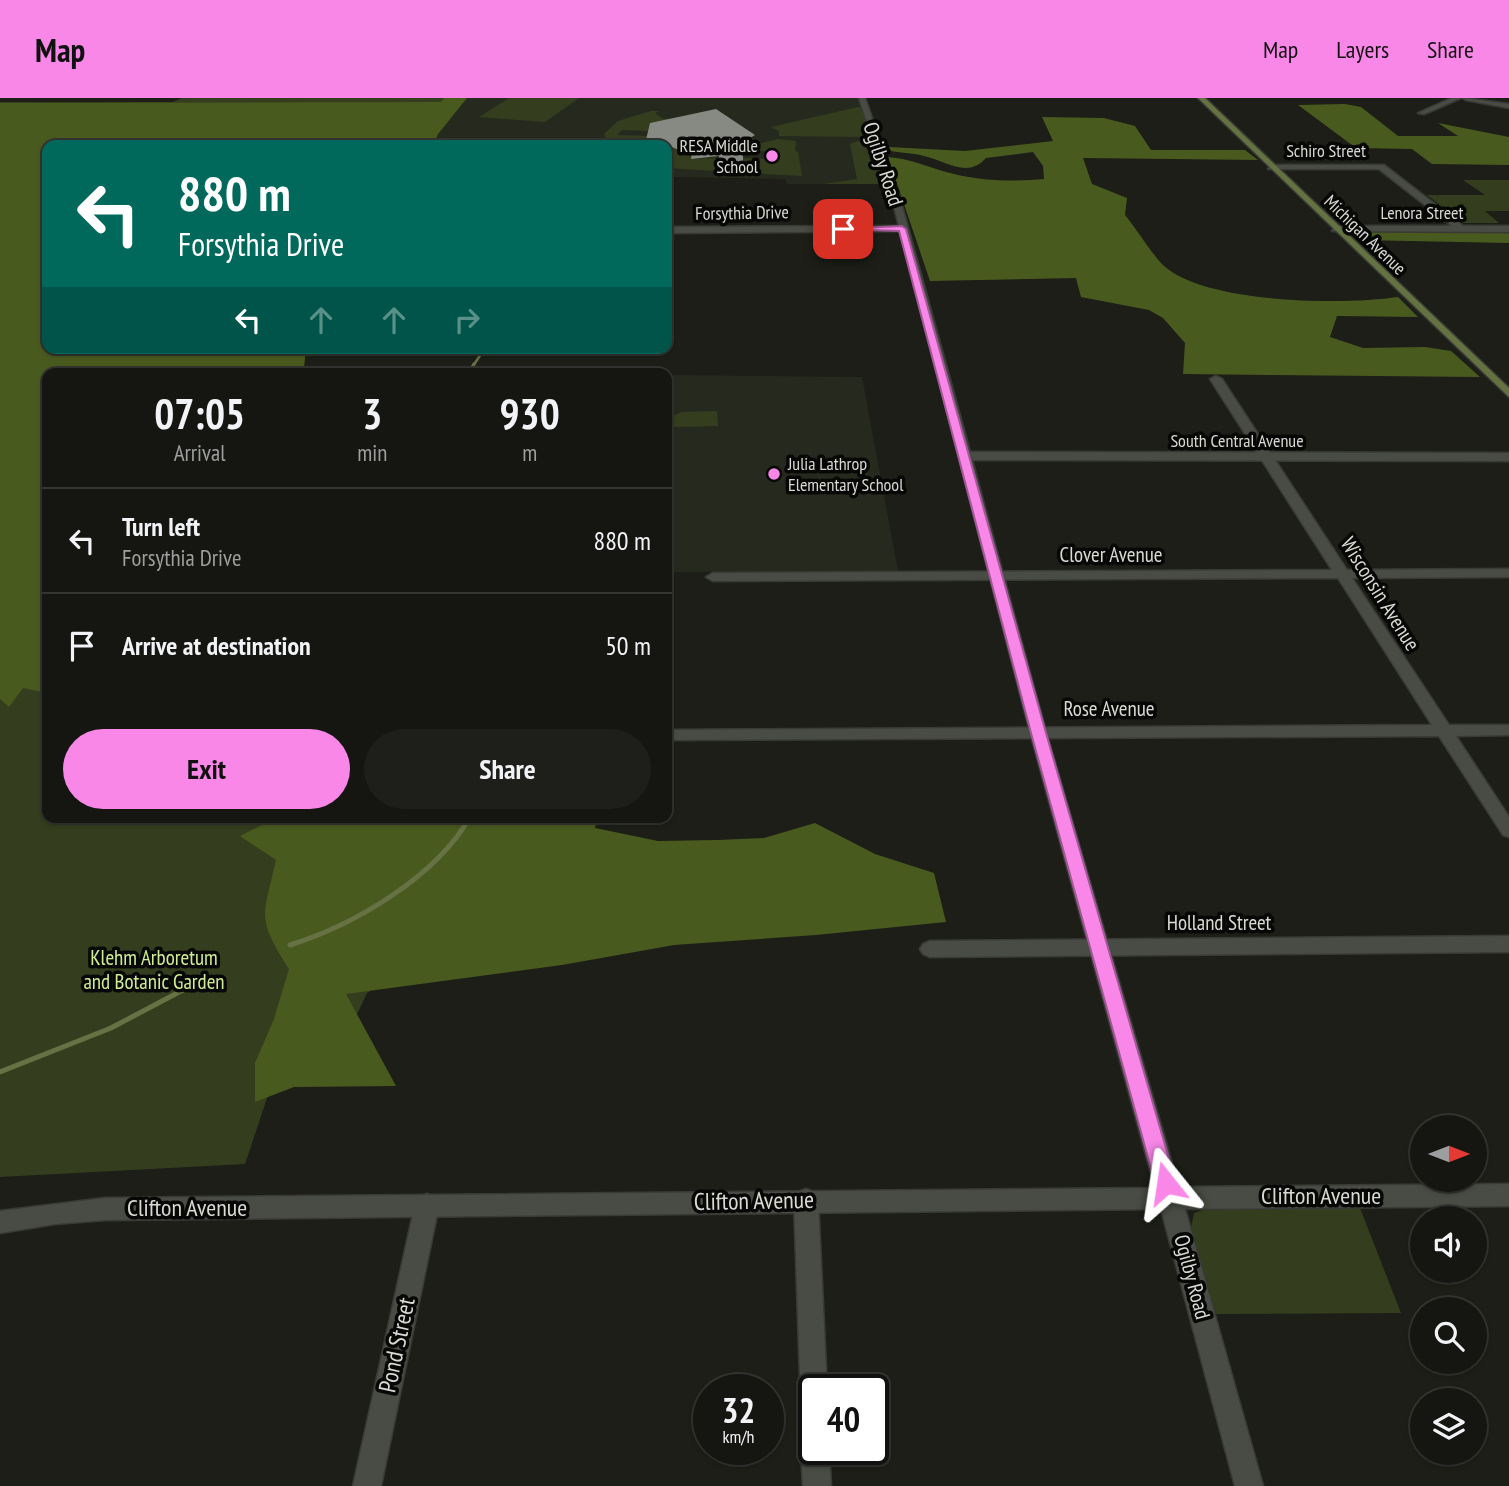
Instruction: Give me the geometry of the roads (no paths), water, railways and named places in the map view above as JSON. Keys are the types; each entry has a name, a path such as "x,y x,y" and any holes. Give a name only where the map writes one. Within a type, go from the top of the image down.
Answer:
{"main road":[{"name":"Michigan Avenue","path":"1201,98 1335,229 1504,383 1509,394"}],"street":[{"name":"Ogilby Road","path":"862,98 896,199 1038,733 1101,947 1249,1486"},
{"path":"1422,113 1458,98"},
{"path":"1466,98 1509,106"},
{"name":"Schiro Street","path":"1271,167 1381,167 1461,229"},
{"name":"Forsythia Drive","path":"672,228 682,225 792,225 902,229"},
{"name":"Lenora Street","path":"1335,229 1509,229"},
{"name":"Wisconsin Avenue","path":"1216,379 1441,731 1509,831"},
{"name":"South Central Avenue","path":"966,456 1267,459 1509,457"},
{"name":"Clover Avenue","path":"713,577 1509,573"},
{"name":"Rose Avenue","path":"672,735 1509,730"},
{"name":"Holland Street","path":"930,949 1509,943"},
{"name":"Clifton Avenue","path":"0,1222 55,1213 105,1209 1509,1195"},
{"path":"806,1200 813,1374"},
{"name":"Pond Street","path":"367,1486 427,1205"},
{"path":"816,1465 817,1486"}],"waterway":[{"path":"473,366 481,354"},
{"path":"472,368 474,364"},
{"path":"290,945 340,925 391,896 437,860 466,823"},
{"path":"0,1072 111,1028 200,981"}],"place":[{"name":"RESA Middle School","path":"772,156"},
{"name":"Julia Lathrop Elementary School","path":"774,474"}],"park label":[{"name":"Klehm Arboretum and Botanic Garden","path":"154,970"}]}
